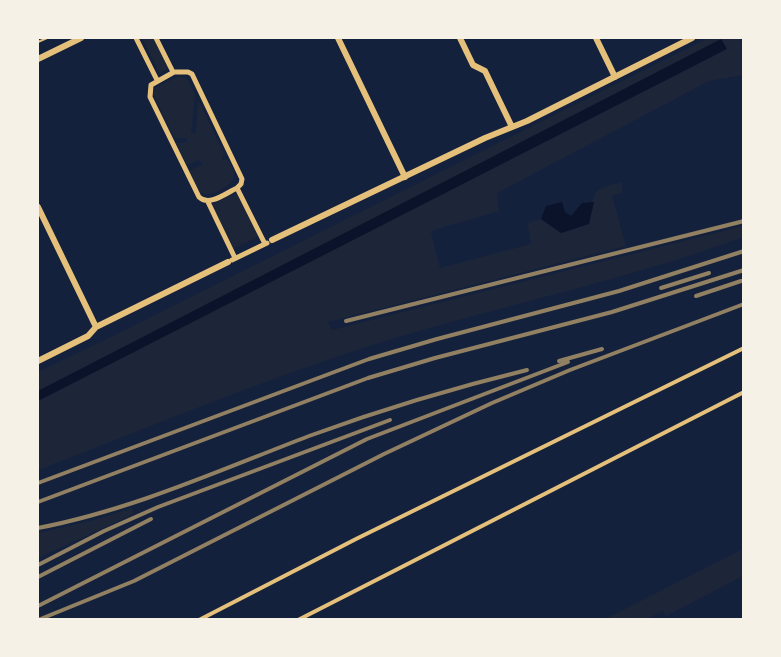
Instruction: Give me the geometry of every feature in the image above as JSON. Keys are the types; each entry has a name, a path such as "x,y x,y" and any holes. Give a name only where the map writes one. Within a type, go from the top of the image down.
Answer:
{"street":[{"path":"38,59 81,38"},
{"path":"136,38 157,80"},
{"path":"156,38 173,72"},
{"path":"338,38 405,177"},
{"path":"460,38 473,65 484,70 512,127"},
{"path":"596,38 615,78"},
{"path":"38,361 88,336 96,327 235,258 526,122 692,38"},
{"path":"173,72 192,74 242,179 237,188 208,202 199,197 150,97 151,85 173,72"},
{"path":"237,188 268,242"},
{"path":"208,202 235,258"},
{"path":"38,207 96,327"}],"lane":[{"path":"199,620 364,535 744,348"},
{"path":"298,620 744,392"}],"path":[{"path":"38,42 47,38"}],"shaded area":[{"path":"142,38 154,38 169,68 159,73"},
{"path":"708,38 739,38 741,42 743,41 743,75 709,81 497,193 499,211 434,230 431,233 440,268 531,244 528,225 530,222 541,219 561,233 589,224 593,199 597,191 621,182 623,193 612,196 626,246 328,322 332,330 743,226 743,237 620,277 454,321 317,363 38,470 38,401 726,48 722,40 38,391 38,372"},
{"path":"721,39 727,49 38,401 38,391"},
{"path":"180,76 187,78 195,95 191,133 196,133 198,100 225,155 222,157 223,160 227,159 234,172 232,181 214,193 204,194 197,188 189,171 203,164 199,160 187,165 176,143 187,142 187,138 174,138 153,93 156,87"},
{"path":"238,192 259,236 233,249 212,205"},
{"path":"562,202 565,212 571,216 582,203 594,202 589,224 561,233 541,219 546,206"},
{"path":"132,508 134,514 38,558 38,533 94,520"},
{"path":"743,549 743,576 666,616 663,611 647,619 605,619"}],"railway":[{"path":"346,321 744,221"},
{"path":"38,483 369,359 619,291 744,251"},
{"path":"38,502 368,378 435,358 612,312 744,270"},
{"path":"661,288 709,273"},
{"path":"696,296 741,281"},
{"path":"38,620 134,581 384,454 492,403 570,370 744,304"},
{"path":"559,361 602,349"},
{"path":"38,606 367,439 568,362"},
{"path":"38,528 142,500 309,436 390,408 527,370"},
{"path":"38,565 104,531 158,507 390,420"},
{"path":"38,577 151,519"}]}
